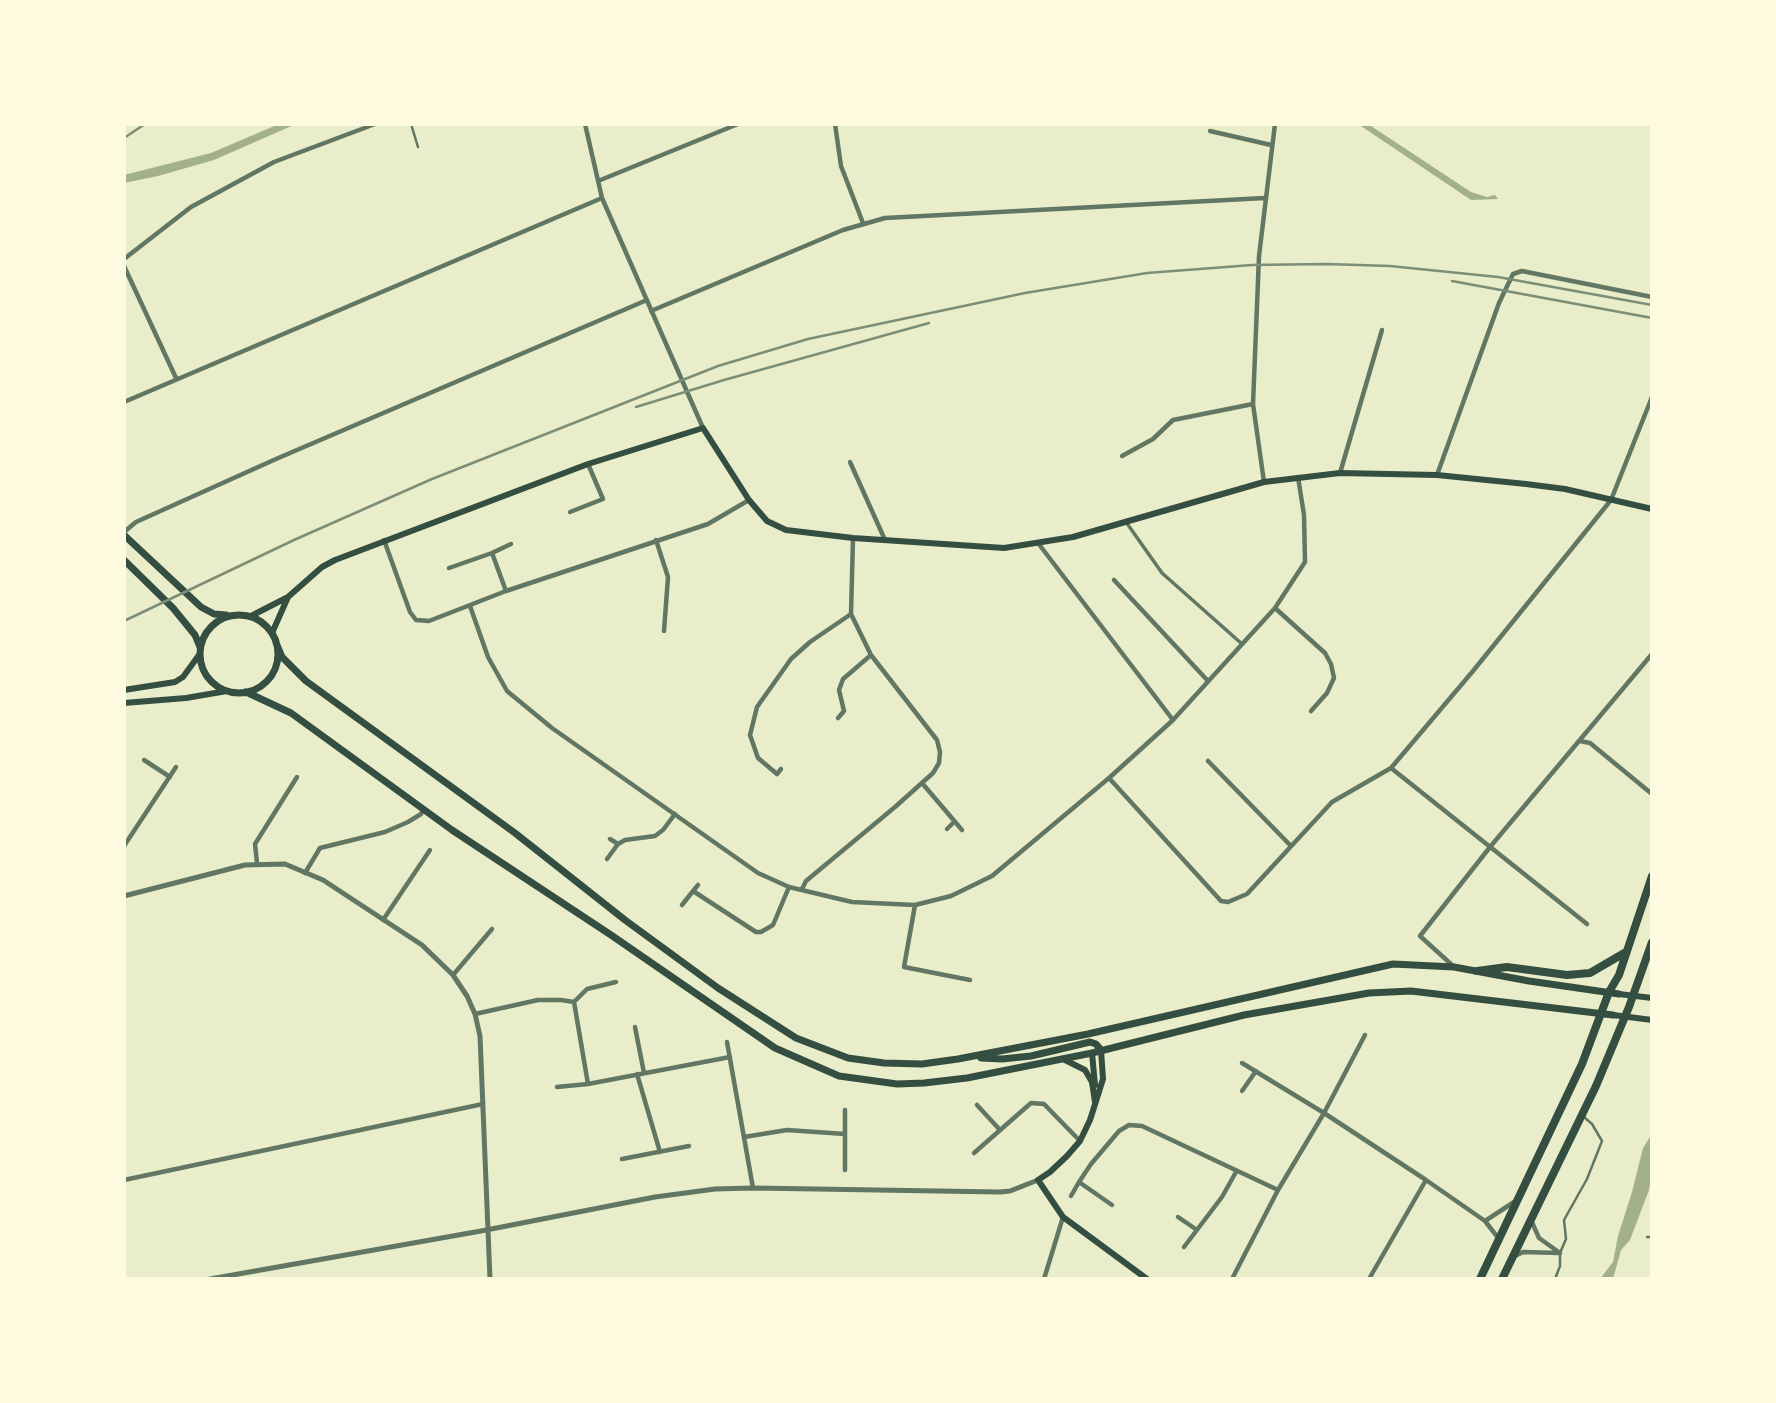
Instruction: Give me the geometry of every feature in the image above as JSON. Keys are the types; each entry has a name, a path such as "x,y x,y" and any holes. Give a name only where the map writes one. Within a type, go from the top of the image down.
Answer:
{"highway":[{"path":"1480,1279 1570,1091 1609,992 1619,975 1652,876"},
{"path":"1502,1279 1582,1115 1625,1017 1652,942"},
{"path":"1477,971 1507,967 1567,975 1590,973 1626,952"}],"main road":[{"path":"251,616 288,597 323,567 384,540 588,464 703,428 749,500 767,521 801,532 853,538 1004,548 1073,537 1264,482 1340,473 1437,475 1565,489 1652,509"},
{"path":"124,533 201,607 214,614 251,616 267,626 282,657 306,681 515,834 718,988 782,1030 820,1049 848,1058 922,1064 966,1058 1002,1059 1031,1056 1089,1038 1393,964 1454,967 1652,998"},
{"path":"124,560 173,608 195,635 207,677 216,686 227,691"},
{"path":"272,633 288,597"},
{"path":"124,690 175,682 183,677 200,651 209,627 228,616"},
{"path":"124,703 186,698 227,691 246,692 258,688 275,670 277,645"},
{"path":"246,692 291,713 423,810 775,1048 839,1076 871,1082 924,1083 967,1078 1092,1053 1244,1015 1369,993 1411,991 1652,1020"},
{"path":"1089,1038 1101,1050 1103,1079 1090,1121 1080,1141 1053,1170 1038,1180 1063,1217 1147,1279"},
{"path":"1089,1038 1096,1104"},
{"path":"1060,1058 1084,1070 1092,1082 1096,1104"}],"street":[{"path":"124,260 191,207 274,162 374,124"},
{"path":"585,124 602,198 703,428"},
{"path":"598,181 738,124"},
{"path":"835,124 841,166 863,223"},
{"path":"1264,482 1253,404 1259,256 1275,124"},
{"path":"1210,131 1271,145"},
{"path":"124,402 602,198"},
{"path":"651,310 863,223 897,217 1265,198"},
{"path":"124,266 176,379"},
{"path":"1437,475 1499,303 1513,274 1522,271 1652,297"},
{"path":"124,533 136,522 276,459 647,300"},
{"path":"1340,473 1382,330"},
{"path":"1110,778 1221,901 1228,902 1247,894 1332,802 1391,768 1447,703 1611,500 1652,397"},
{"path":"1122,456 1153,439 1173,420 1253,404"},
{"path":"850,462 886,540"},
{"path":"570,512 603,499 588,464"},
{"path":"470,606 488,657 507,691 552,728 758,873 789,887 852,902 915,905 951,895 992,876 1110,778 1173,720 1275,608 1305,562 1304,515 1298,477"},
{"path":"384,540 410,612 416,620 429,621 506,591 709,524 749,500"},
{"path":"1125,522 1163,573 1242,644"},
{"path":"802,890 806,881 922,783 939,763 937,740 871,655 851,614 853,538"},
{"path":"656,540 668,577 664,631"},
{"path":"1037,542 1173,720"},
{"path":"449,568 511,544"},
{"path":"492,553 506,591"},
{"path":"1114,580 1209,681"},
{"path":"1275,608 1325,653 1331,664 1334,678 1327,693 1311,711"},
{"path":"777,774 758,758 750,735 757,707 791,659 810,642 851,614"},
{"path":"1454,967 1420,936 1490,847 1652,654"},
{"path":"838,718 847,710 839,690 843,680 871,655"},
{"path":"1579,742 1587,741 1652,794"},
{"path":"144,760 170,777"},
{"path":"1208,761 1291,846"},
{"path":"124,846 176,766"},
{"path":"1391,768 1587,924"},
{"path":"257,863 255,844 297,777"},
{"path":"922,783 962,830"},
{"path":"305,873 320,848 385,832 408,822 423,810"},
{"path":"607,859 618,844 636,837 655,836 663,830 674,814"},
{"path":"947,829 954,822"},
{"path":"610,839 618,844"},
{"path":"383,920 430,850"},
{"path":"124,896 257,863 285,864 326,882 422,945 453,975 475,1014 480,1036 490,1279"},
{"path":"682,905 698,886"},
{"path":"693,891 756,932 761,932 773,925 789,887"},
{"path":"915,905 904,967 970,980"},
{"path":"453,975 492,929"},
{"path":"574,1002 587,989 617,982"},
{"path":"475,1014 538,1000 561,999 574,1002"},
{"path":"574,1002 588,1084"},
{"path":"635,1027 644,1073"},
{"path":"1232,1279 1364,1035"},
{"path":"727,1042 753,1188"},
{"path":"557,1087 588,1084 730,1057"},
{"path":"1242,1063 1426,1180 1485,1221 1500,1240"},
{"path":"1242,1091 1256,1071"},
{"path":"637,1074 660,1152"},
{"path":"974,1153 1031,1103 1044,1104 1080,1141"},
{"path":"124,1180 484,1104"},
{"path":"977,1105 1000,1130"},
{"path":"845,1110 845,1170"},
{"path":"1071,1196 1091,1164 1119,1130 1129,1125 1142,1126 1278,1190"},
{"path":"744,1137 787,1130 845,1134"},
{"path":"622,1158 689,1146"},
{"path":"1184,1247 1223,1198 1236,1172"},
{"path":"210,1279 655,1197 715,1189 1000,1192 1038,1180"},
{"path":"1369,1279 1426,1180"},
{"path":"1079,1182 1112,1205"},
{"path":"1485,1221 1518,1199"},
{"path":"1044,1279 1063,1217"},
{"path":"1178,1217 1197,1230"},
{"path":"1530,1219 1539,1238 1560,1254"},
{"path":"1511,1258 1523,1252 1560,1254"}],"lane":[{"path":"411,124 418,147"},
{"path":"1555,1279 1566,1239 1564,1220 1587,1179 1602,1141 1592,1124 1582,1115"}],"shaded area":[{"path":"279,124 296,124 214,160 124,183 124,175 211,153"},
{"path":"1358,124 1368,124 1471,192 1487,197 1495,195 1498,199 1471,200"},
{"path":"1652,1134 1649,1190 1630,1240 1621,1250 1613,1279 1600,1279 1613,1262 1643,1148"}],"railway":[{"path":"124,138 145,124"},
{"path":"124,621 294,540 432,479 718,366 808,339 1025,293 1147,273 1252,265 1326,264 1390,266 1498,277 1652,305"},
{"path":"1452,281 1652,318"},
{"path":"636,407 929,323"}]}
